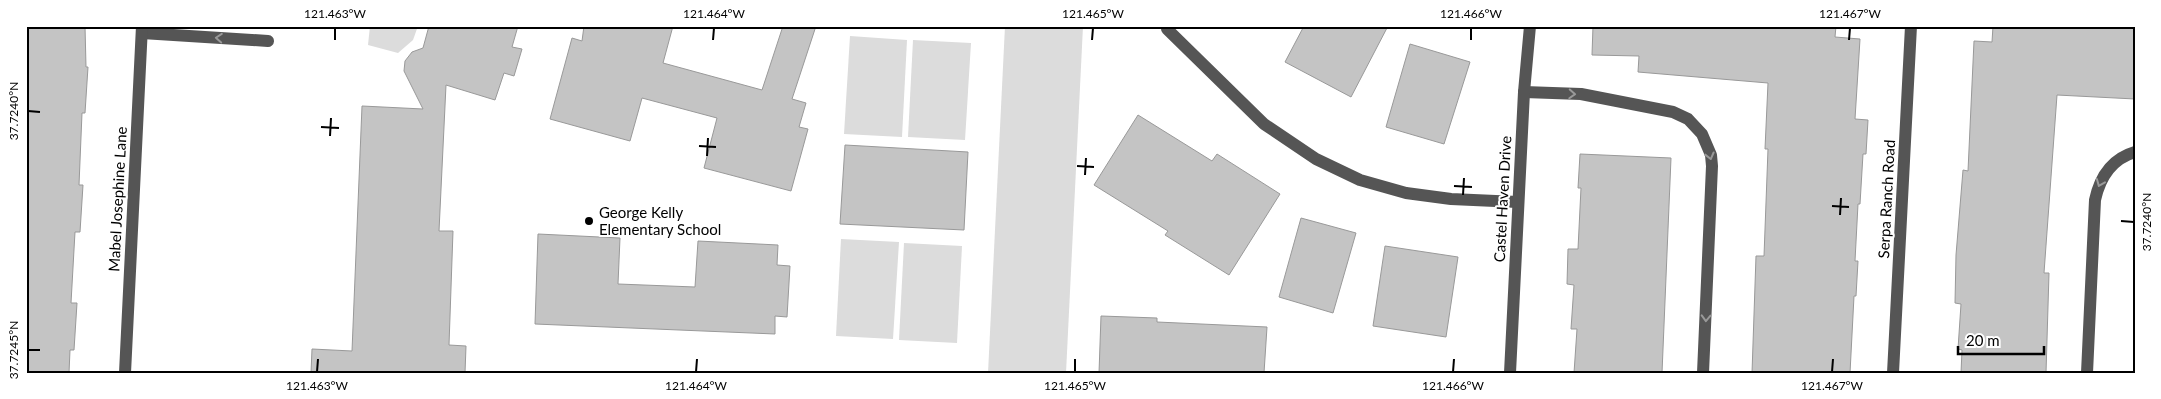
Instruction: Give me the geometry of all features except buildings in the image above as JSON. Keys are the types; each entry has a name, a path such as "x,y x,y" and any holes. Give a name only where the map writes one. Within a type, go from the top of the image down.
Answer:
{"street":[{"name":"Castel Haven Drive","path":"1510,373 1524,92 1530,26"},
{"name":"Serpa Ranch Road","path":"1894,373 1911,26"},
{"path":"1167,29 1264,124 1316,159 1360,180 1406,193 1451,199 1518,202"},
{"path":"142,30 268,41"},
{"name":"Mabel Josephine Lane","path":"125,373 142,30"},
{"path":"1524,92 1581,94 1673,112 1688,119 1702,134 1711,155 1712,166 1703,373"},
{"path":"2087,373 2095,200 2098,184 2106,171 2116,161 2135,152"}],"shaded area":[{"path":"370,26 418,26 413,40 398,53 368,45"},
{"path":"1005,26 1083,26 1066,373 988,373"},
{"path":"850,36 907,40 902,137 844,134"},
{"path":"913,40 971,43 965,140 908,137"},
{"path":"841,239 899,242 893,339 836,336"},
{"path":"904,243 962,246 957,343 899,340"}],"place":[{"name":"George Kelly Elementary School","path":"589,221"}]}
